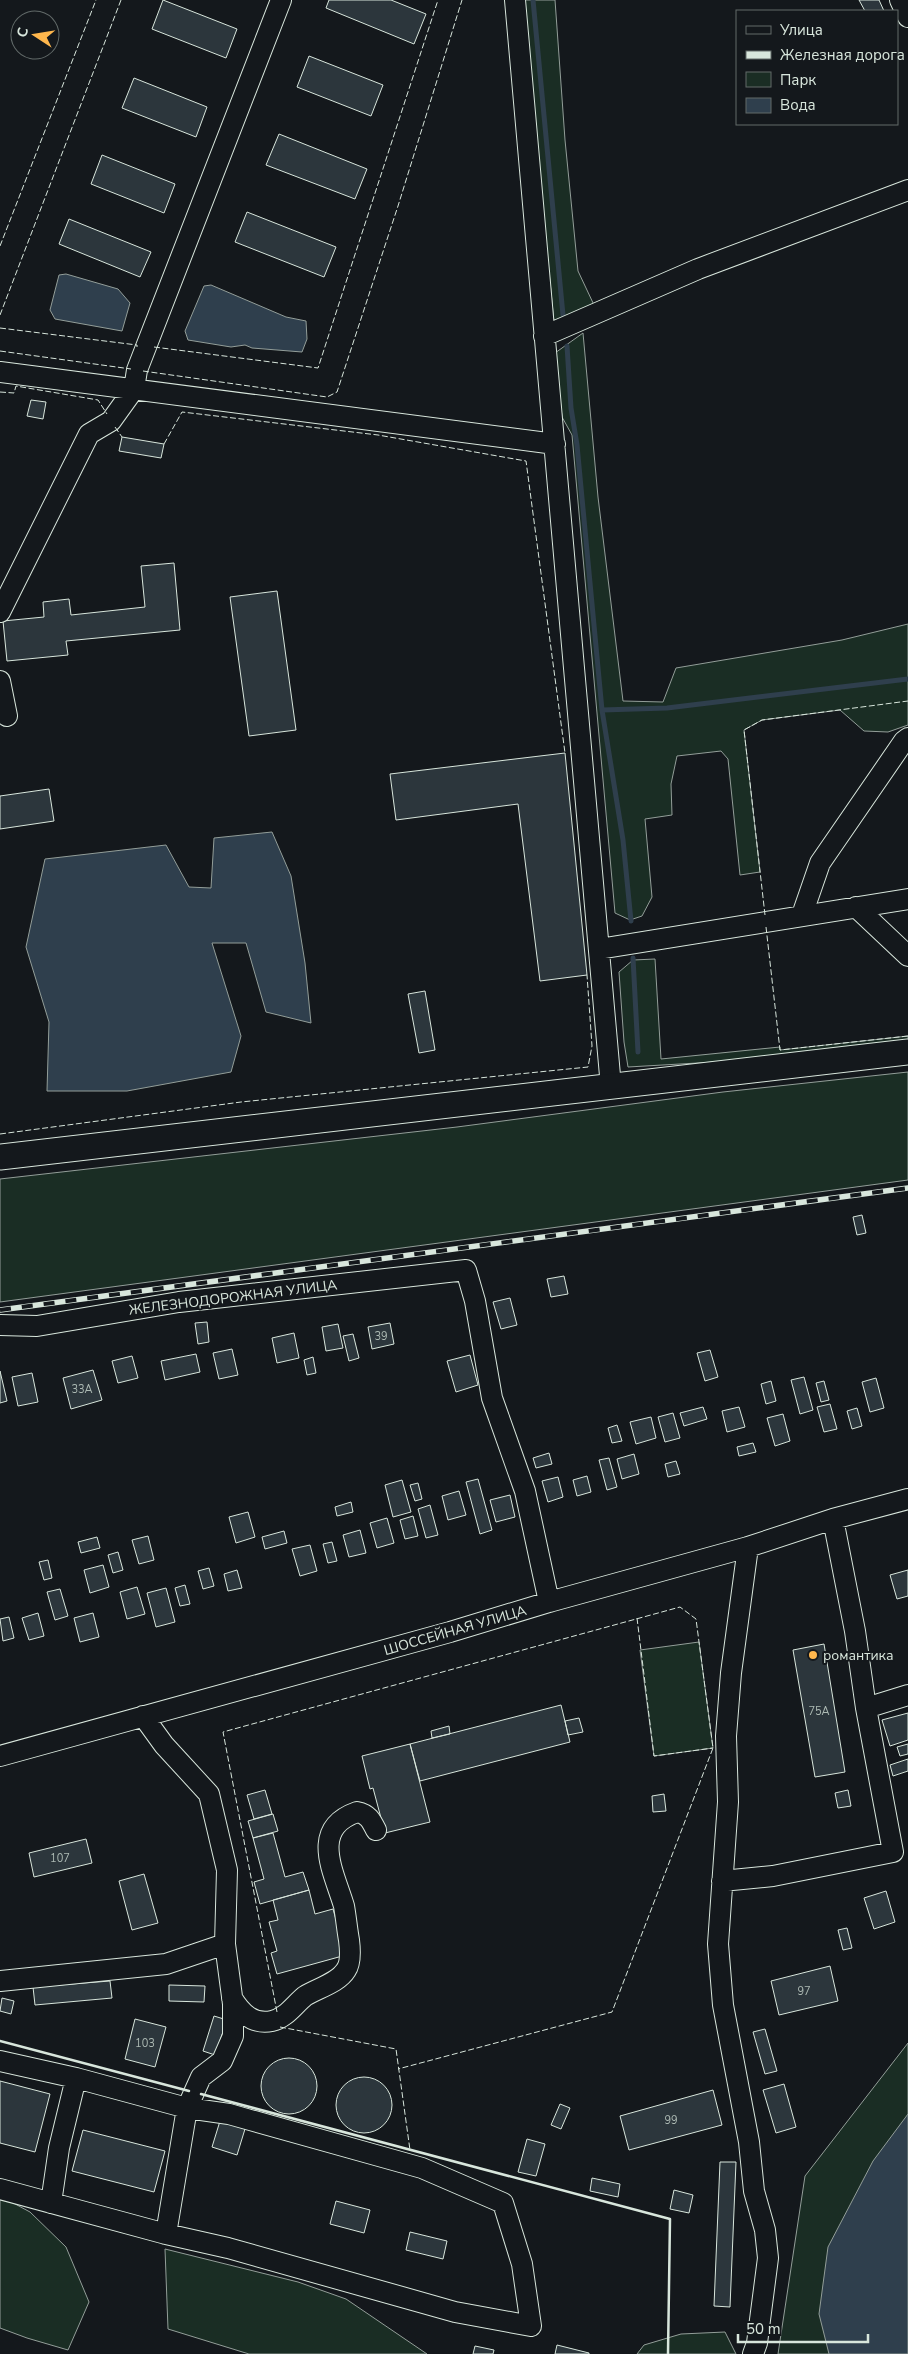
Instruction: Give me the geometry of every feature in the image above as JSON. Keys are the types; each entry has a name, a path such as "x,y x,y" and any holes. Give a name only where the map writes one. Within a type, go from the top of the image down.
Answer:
{"main road":[{"path":"0,1157 908,1052"}],"street":[{"path":"0,612 89,434 112,421 134,389 137,370 281,0"},
{"path":"515,0 610,1087"},
{"path":"900,0 908,17"},
{"path":"544,336 698,269 908,190"},
{"path":"0,372 555,444"},
{"path":"0,681 7,716"},
{"path":"802,915 820,862 904,741 908,738"},
{"path":"599,949 908,899"},
{"path":"856,907 908,956"},
{"name":"ЖЕЛЕЗНОДОРОЖНАЯ УЛИЦА","path":"0,1325 37,1326 179,1302 466,1270 475,1301 492,1398 525,1491 549,1602"},
{"name":"ШОССЕЙНАЯ УЛИЦА","path":"0,1756 450,1632 549,1602 748,1547 833,1519 908,1499"},
{"path":"722,1881 773,1876 893,1852 866,1708 855,1631 833,1519"},
{"path":"748,1547 728,1709 726,1736 728,1802 718,1944 723,2005 749,2142 754,2191 765,2230 768,2258 757,2343 753,2354"},
{"path":"866,1708 908,1695"},
{"path":"144,1716 164,1745 209,1794 227,1870 225,1944 232,1998 233,2036 222,2061 201,2076 188,2108 166,2234"},
{"path":"232,1998 241,2012 253,2019 267,2022 279,2019 305,1997 340,1976 348,1968 350,1948 344,1907 330,1865 328,1849 330,1835 339,1822 357,1812 365,1813 376,1830"},
{"path":"0,1981 166,1964 225,1944"},
{"path":"0,2061 76,2078 188,2108 229,2114 422,2168 503,2203 522,2264 531,2326 454,2312 228,2248 166,2234 0,2189"},
{"path":"51,2203 59,2148 76,2078"}],"green space":[{"path":"522,0 555,0 565,140 578,271 594,305 554,322"},
{"path":"583,333 598,497 623,701 663,702 676,668 842,640 908,624 908,725 888,732 864,731 840,710 762,720 744,730 760,872 740,875 728,759 721,751 677,756 671,784 672,815 645,819 652,897 642,916 630,920 615,913 572,435 562,417 555,353"},
{"path":"655,959 661,1059 780,1047 780,1050 908,1036 908,1042 732,1061 628,1067 624,1042 619,972 633,960"},
{"path":"908,1072 908,1180 0,1302 0,1179 457,1127 723,1092"},
{"path":"699,1642 713,1748 654,1756 640,1650"},
{"path":"908,2043 908,2142 845,2354 778,2354 805,2176"},
{"path":"4,2198 30,2212 66,2247 89,2302 68,2350 0,2328 0,2199"},
{"path":"165,2249 298,2282 346,2299 427,2354 249,2354 168,2329"},
{"path":"725,2332 736,2354 637,2354 644,2345 681,2334"}],"water":[{"path":"66,274 118,289 130,303 122,331 55,319 50,310 59,275"},
{"path":"211,285 286,317 306,321 307,339 302,352 252,348 245,345 231,347 188,340 185,331 204,286"},
{"path":"272,832 291,876 305,963 311,1023 266,1012 246,943 212,943 241,1036 231,1072 127,1091 47,1091 49,1022 26,947 45,859 166,845 189,887 211,888 214,838"},
{"path":"908,2114 908,2354 829,2354 819,2314 828,2247 873,2161"}],"building":[{"path":"163,0 237,29 226,58 152,29"},
{"path":"329,0 391,0 426,14 414,44 326,8"},
{"path":"859,0 879,0 884,10 864,10"},
{"path":"309,56 383,85 371,116 297,87"},
{"path":"134,78 207,107 196,137 122,108"},
{"path":"279,134 367,169 355,199 266,165"},
{"path":"102,155 175,184 164,213 91,184"},
{"path":"247,212 336,247 324,277 235,242"},
{"path":"69,219 151,252 140,277 59,244"},
{"path":"31,400 46,402 43,419 27,416"},
{"path":"122,437 164,444 161,458 119,451"},
{"path":"174,563 180,630 66,641 68,655 7,661 3,621 44,617 43,602 69,599 71,615 145,607 141,566"},
{"path":"277,591 296,730 249,736 230,597"},
{"path":"565,753 587,975 540,981 518,804 396,820 390,774"},
{"path":"49,789 54,821 0,829 0,796"},
{"path":"425,991 435,1050 419,1053 408,994"},
{"path":"862,1215 866,1233 857,1235 853,1217"},
{"path":"564,1276 568,1294 551,1297 547,1279"},
{"path":"510,1298 517,1325 501,1329 493,1302"},
{"path":"207,1322 209,1342 198,1344 195,1323"},
{"path":"390,1323 394,1344 372,1349 368,1327"},
{"path":"338,1324 343,1348 326,1351 322,1327"},
{"path":"294,1333 299,1358 277,1363 272,1338"},
{"path":"353,1334 359,1358 349,1361 343,1336"},
{"path":"232,1349 238,1375 219,1379 213,1353"},
{"path":"710,1350 718,1377 705,1381 697,1353"},
{"path":"196,1354 200,1372 165,1380 161,1361"},
{"path":"470,1355 478,1385 456,1392 447,1361"},
{"path":"132,1356 138,1378 118,1383 112,1361"},
{"path":"313,1357 316,1373 307,1375 304,1360"},
{"path":"93,1370 102,1400 71,1409 63,1378"},
{"path":"0,1371 7,1401 0,1403"},
{"path":"32,1373 38,1402 18,1406 12,1377"},
{"path":"804,1377 813,1410 800,1414 791,1380"},
{"path":"876,1378 884,1408 870,1412 862,1382"},
{"path":"771,1381 776,1401 766,1404 761,1384"},
{"path":"824,1381 829,1400 821,1402 816,1383"},
{"path":"830,1404 837,1429 824,1432 817,1407"},
{"path":"703,1407 707,1419 684,1426 680,1413"},
{"path":"739,1407 745,1427 727,1432 722,1411"},
{"path":"857,1408 862,1426 852,1429 847,1411"},
{"path":"673,1413 680,1438 665,1442 658,1417"},
{"path":"783,1414 790,1441 775,1446 767,1418"},
{"path":"651,1417 656,1438 636,1444 630,1422"},
{"path":"617,1425 622,1441 612,1443 608,1428"},
{"path":"753,1443 756,1452 739,1456 737,1447"},
{"path":"549,1453 552,1464 536,1468 533,1458"},
{"path":"634,1454 639,1474 622,1479 617,1459"},
{"path":"609,1458 617,1487 607,1490 599,1460"},
{"path":"676,1461 680,1474 668,1477 665,1464"},
{"path":"587,1476 591,1492 577,1496 573,1480"},
{"path":"558,1477 563,1497 548,1502 542,1481"},
{"path":"478,1479 492,1530 480,1534 466,1482"},
{"path":"402,1480 411,1512 393,1517 385,1485"},
{"path":"418,1483 422,1499 415,1501 410,1485"},
{"path":"459,1491 466,1515 448,1520 442,1496"},
{"path":"510,1495 515,1517 496,1522 490,1500"},
{"path":"351,1502 353,1512 337,1516 335,1507"},
{"path":"430,1505 438,1535 426,1538 418,1509"},
{"path":"248,1512 255,1537 236,1543 229,1517"},
{"path":"413,1516 418,1536 405,1539 400,1520"},
{"path":"387,1518 394,1543 377,1548 370,1523"},
{"path":"360,1530 366,1553 349,1557 343,1535"},
{"path":"284,1531 287,1543 265,1549 262,1537"},
{"path":"148,1536 154,1560 139,1564 132,1540"},
{"path":"97,1537 100,1548 81,1553 78,1542"},
{"path":"332,1542 337,1561 328,1563 323,1544"},
{"path":"310,1545 317,1571 300,1576 292,1549"},
{"path":"118,1552 123,1570 113,1573 108,1555"},
{"path":"48,1560 52,1578 44,1580 39,1562"},
{"path":"103,1565 109,1587 90,1593 84,1570"},
{"path":"209,1568 214,1586 203,1589 198,1571"},
{"path":"237,1570 242,1588 228,1591 224,1574"},
{"path":"908,1570 908,1596 897,1599 890,1575"},
{"path":"185,1585 190,1604 180,1606 175,1588"},
{"path":"137,1587 145,1614 127,1619 120,1592"},
{"path":"166,1588 175,1622 156,1627 147,1593"},
{"path":"60,1589 68,1616 55,1620 47,1592"},
{"path":"38,1613 44,1636 29,1640 22,1618"},
{"path":"93,1613 99,1637 80,1642 74,1618"},
{"path":"9,1617 14,1638 3,1641 0,1619"},
{"path":"824,1644 845,1772 815,1777 793,1650"},
{"path":"561,1705 570,1742 420,1781 410,1744"},
{"path":"908,1713 908,1740 890,1746 882,1720"},
{"path":"579,1718 583,1732 568,1735 565,1721"},
{"path":"449,1726 450,1734 432,1738 431,1731"},
{"path":"410,1744 430,1822 385,1833 373,1788 370,1789 362,1756"},
{"path":"908,1744 908,1754 900,1756 897,1747"},
{"path":"908,1759 908,1771 893,1776 890,1765"},
{"path":"265,1790 272,1814 254,1819 247,1795"},
{"path":"848,1790 851,1806 838,1808 835,1793"},
{"path":"664,1794 666,1811 653,1812 652,1796"},
{"path":"273,1814 278,1831 253,1838 248,1821"},
{"path":"273,1833 285,1877 303,1872 309,1890 260,1904 254,1882 264,1879 253,1838"},
{"path":"86,1839 92,1863 34,1877 29,1853"},
{"path":"144,1874 158,1923 132,1930 119,1881"},
{"path":"309,1890 315,1914 333,1909 346,1955 277,1974 271,1953 277,1951 269,1922 278,1920 273,1900"},
{"path":"886,1891 895,1922 874,1929 864,1898"},
{"path":"847,1928 852,1948 843,1950 838,1930"},
{"path":"830,1966 838,2001 779,2015 771,1981"},
{"path":"110,1981 112,1998 35,2005 33,1987"},
{"path":"169,1985 205,1986 204,2002 169,2001"},
{"path":"2,1998 14,2001 11,2014 0,2011"},
{"path":"214,2016 227,2020 215,2055 203,2051"},
{"path":"135,2019 166,2027 155,2067 125,2059"},
{"path":"765,2029 777,2071 765,2074 753,2032"},
{"path":"289,2058 300,2060 309,2066 315,2075 317,2086 315,2097 309,2106 300,2112 289,2114 278,2112 269,2106 263,2097 261,2086 263,2075 269,2066 278,2060"},
{"path":"364,2077 375,2079 384,2085 390,2094 392,2105 390,2116 384,2125 375,2131 364,2133 353,2131 344,2125 338,2116 336,2105 338,2094 344,2085 353,2079"},
{"path":"0,2081 50,2094 35,2152 0,2143"},
{"path":"784,2084 796,2127 776,2133 763,2090"},
{"path":"713,2090 722,2125 629,2150 620,2116"},
{"path":"560,2104 570,2108 561,2129 551,2125"},
{"path":"220,2121 245,2129 237,2155 212,2147"},
{"path":"83,2130 165,2151 154,2192 72,2171"},
{"path":"527,2139 545,2144 536,2176 518,2172"},
{"path":"720,2162 736,2162 730,2307 714,2306"},
{"path":"592,2178 620,2184 618,2197 590,2191"},
{"path":"674,2190 693,2195 689,2213 670,2209"},
{"path":"336,2201 370,2210 364,2233 330,2224"},
{"path":"410,2232 447,2241 443,2259 406,2250"},
{"path":"557,2345 589,2353 589,2354 555,2354"},
{"path":"475,2346 494,2350 493,2354 473,2354"}],"waterway":[{"path":"533,0 563,315"},
{"path":"567,346 571,408 577,445 602,710 623,840 631,921"},
{"path":"602,710 667,708 908,679"},
{"path":"633,958 638,1052"}],"railway":[{"path":"0,1310 908,1188"}],"fence":[{"path":"0,246 96,0"},
{"path":"0,315 121,0"},
{"path":"154,347 318,368 438,0"},
{"path":"143,371 327,397 337,392 398,206 462,0"},
{"path":"0,328 137,345 137,347"},
{"path":"0,351 131,369"},
{"path":"0,392 14,393 16,386 98,400 107,414"},
{"path":"164,444 182,412 378,435 526,461 565,753"},
{"path":"115,427 122,437"},
{"path":"765,915 744,730 762,720 908,701"},
{"path":"766,927 780,1050 908,1036"},
{"path":"0,1134 241,1102 588,1067 592,1046 587,975"},
{"path":"277,2012 223,1732 680,1607 696,1619 713,1748 612,2012 398,2069"},
{"path":"637,1618 654,1756 713,1748"},
{"path":"280,2027 396,2049 410,2150"}],"wall":[{"path":"0,2041 189,2091"},
{"path":"201,2094 670,2219 668,2354"}],"place":[{"name":"романтика","path":"813,1655"}]}
